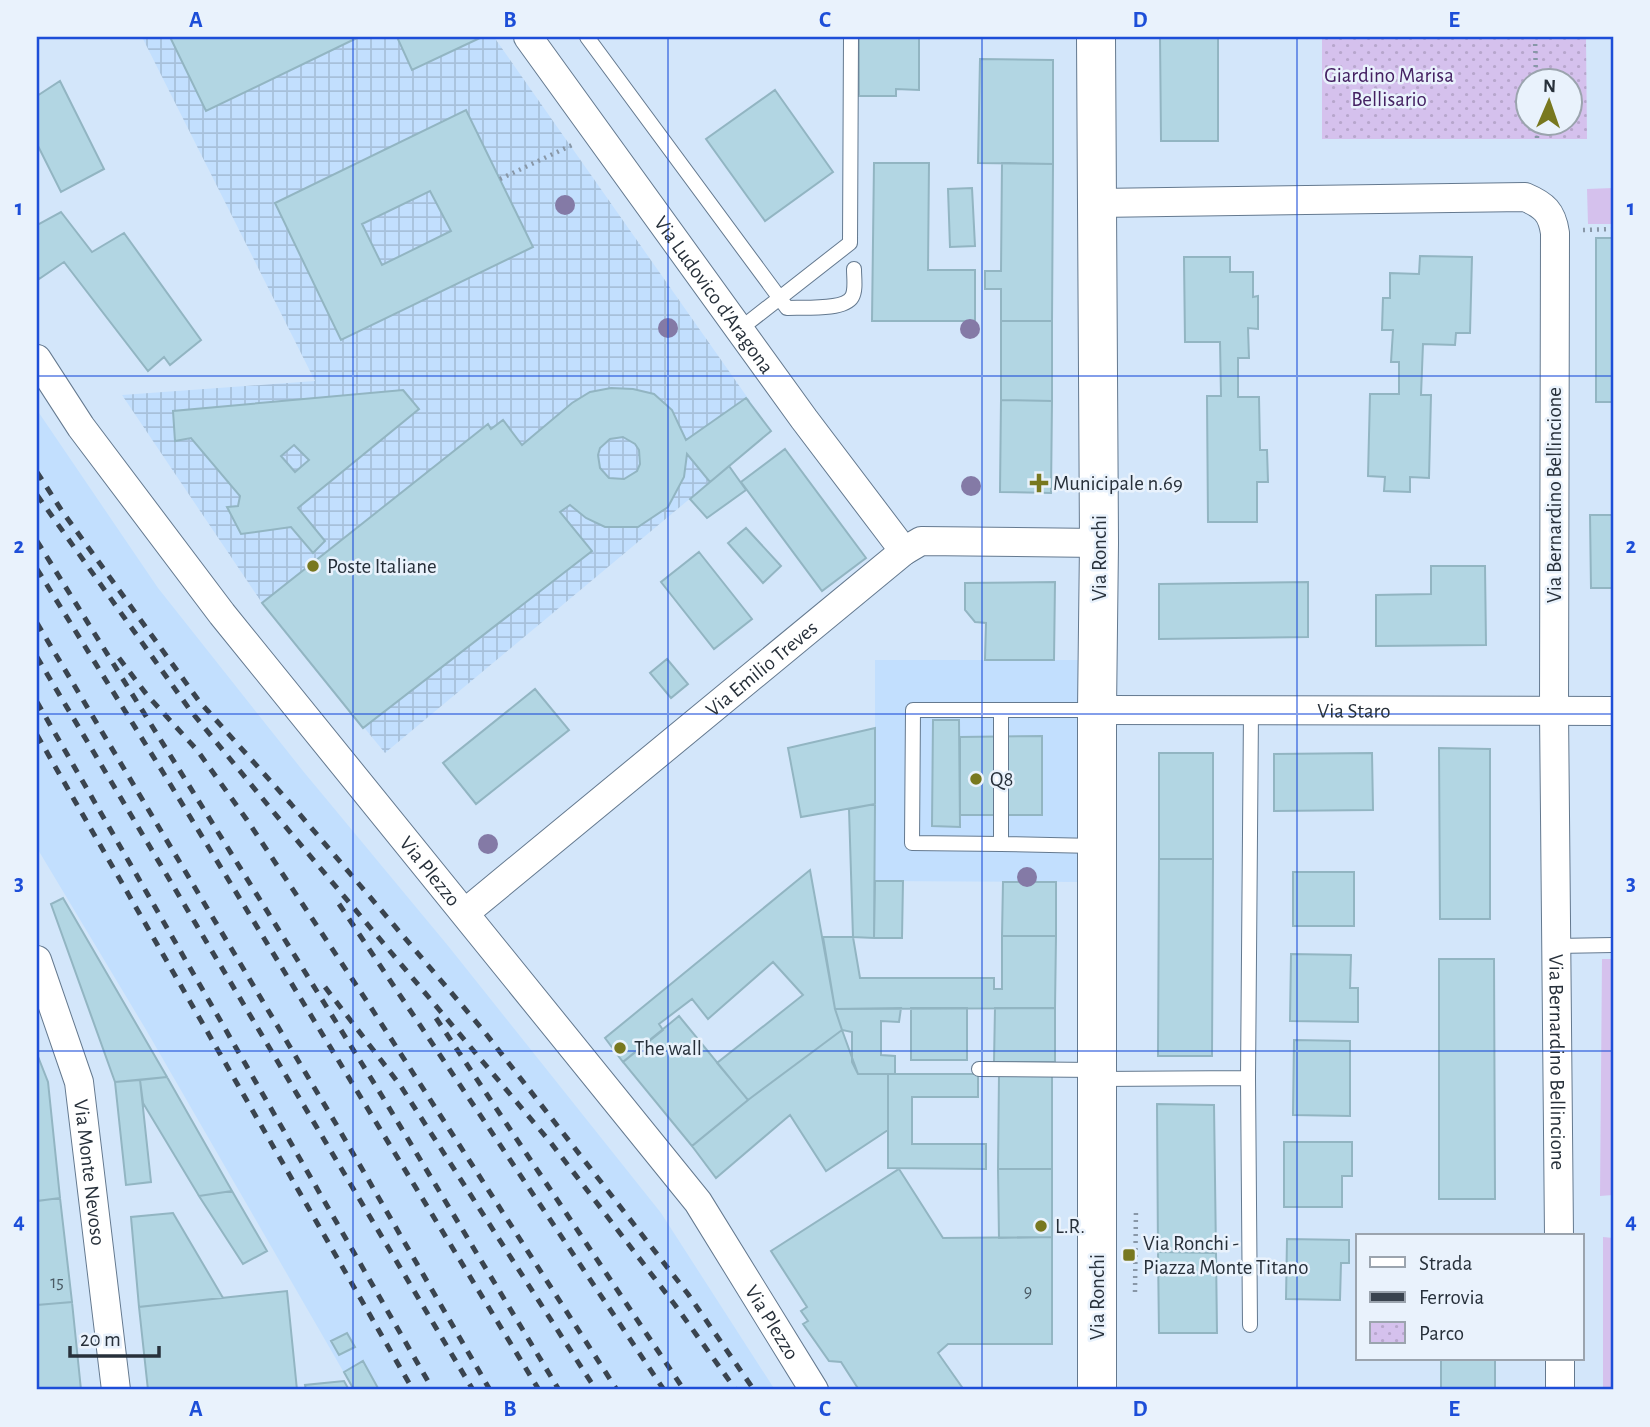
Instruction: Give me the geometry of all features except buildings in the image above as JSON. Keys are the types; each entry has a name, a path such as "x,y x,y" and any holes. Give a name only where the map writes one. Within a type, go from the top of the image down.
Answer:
{"street":[{"name":"Via Ludovico d'Aragona","path":"528,37 804,419 904,551"},
{"name":"Via Ronchi","path":"1096,37 1099,543 1097,1390"},
{"name":"Via Bernardino Bellincione","path":"1097,203 1525,197 1542,204 1553,217 1559,1234"},
{"name":"Via Plezzo","path":"37,359 81,427 222,614 466,912 698,1202 814,1390"},
{"name":"Via Emilio Treves","path":"466,912 904,551 921,541 1099,543"},
{"name":"Via Staro","path":"1097,710 1613,711"},
{"name":"Via Monte Nevoso","path":"37,960 79,1082 116,1390"},
{"path":"1560,1360 1560,1390"}],"lane":[{"path":"587,37 787,308 838,306 848,302 853,296 854,270"},
{"path":"740,329 850,243 851,37"},
{"path":"1097,710 913,710 912,843 1097,846"},
{"path":"1001,710 1001,844"},
{"path":"1250,1325 1248,1078 1251,711"},
{"path":"1556,946 1613,945"},
{"path":"979,1069 1248,1078"}],"path":[{"path":"1535,37 1536,66"},
{"path":"500,179 572,144"},
{"path":"1583,230 1613,229"},
{"path":"1135,1292 1136,1208"}],"shaded area":[{"path":"142,37 494,37 771,431 385,753 262,603 122,395 315,381"},
{"path":"37,410 158,588 661,1213 775,1390 354,1390 145,1028 37,848"},
{"path":"875,660 1091,660 1093,882 875,881"}],"green space":[{"name":"Giardino Marisa Bellisario","path":"1322,37 1586,37 1587,139 1322,139"},
{"path":"1613,188 1613,224 1588,224 1587,189"},
{"path":"1602,959 1613,959 1613,1195 1600,1196"},
{"path":"1603,1237 1613,1238 1613,1390 1603,1390"}],"railway":[{"path":"37,472 62,511 199,701 291,804 483,1030 688,1294 754,1390"},
{"path":"37,495 190,710 551,1143 675,1305 736,1390"},
{"path":"37,541 382,1096 559,1390"},
{"path":"37,569 539,1390"},
{"path":"37,623 336,1124 490,1390"},
{"path":"37,657 473,1390"},
{"path":"119,658 147,695 197,750 247,820 617,1390"},
{"path":"37,702 433,1390"},
{"path":"37,735 413,1390"},
{"path":"339,904 664,1390"},
{"path":"325,987 400,1085 596,1390"},
{"path":"436,1018 684,1390"}],"place":[{"name":"Municipale n.69","path":"1039,483"},
{"name":"Poste Italiane","path":"313,566"},
{"name":"Q8","path":"976,779"},
{"name":"The wall","path":"620,1048"},
{"name":"L.R.","path":"1041,1226"},
{"name":"Via Ronchi - Piazza Monte Titano","path":"1129,1255"}]}
